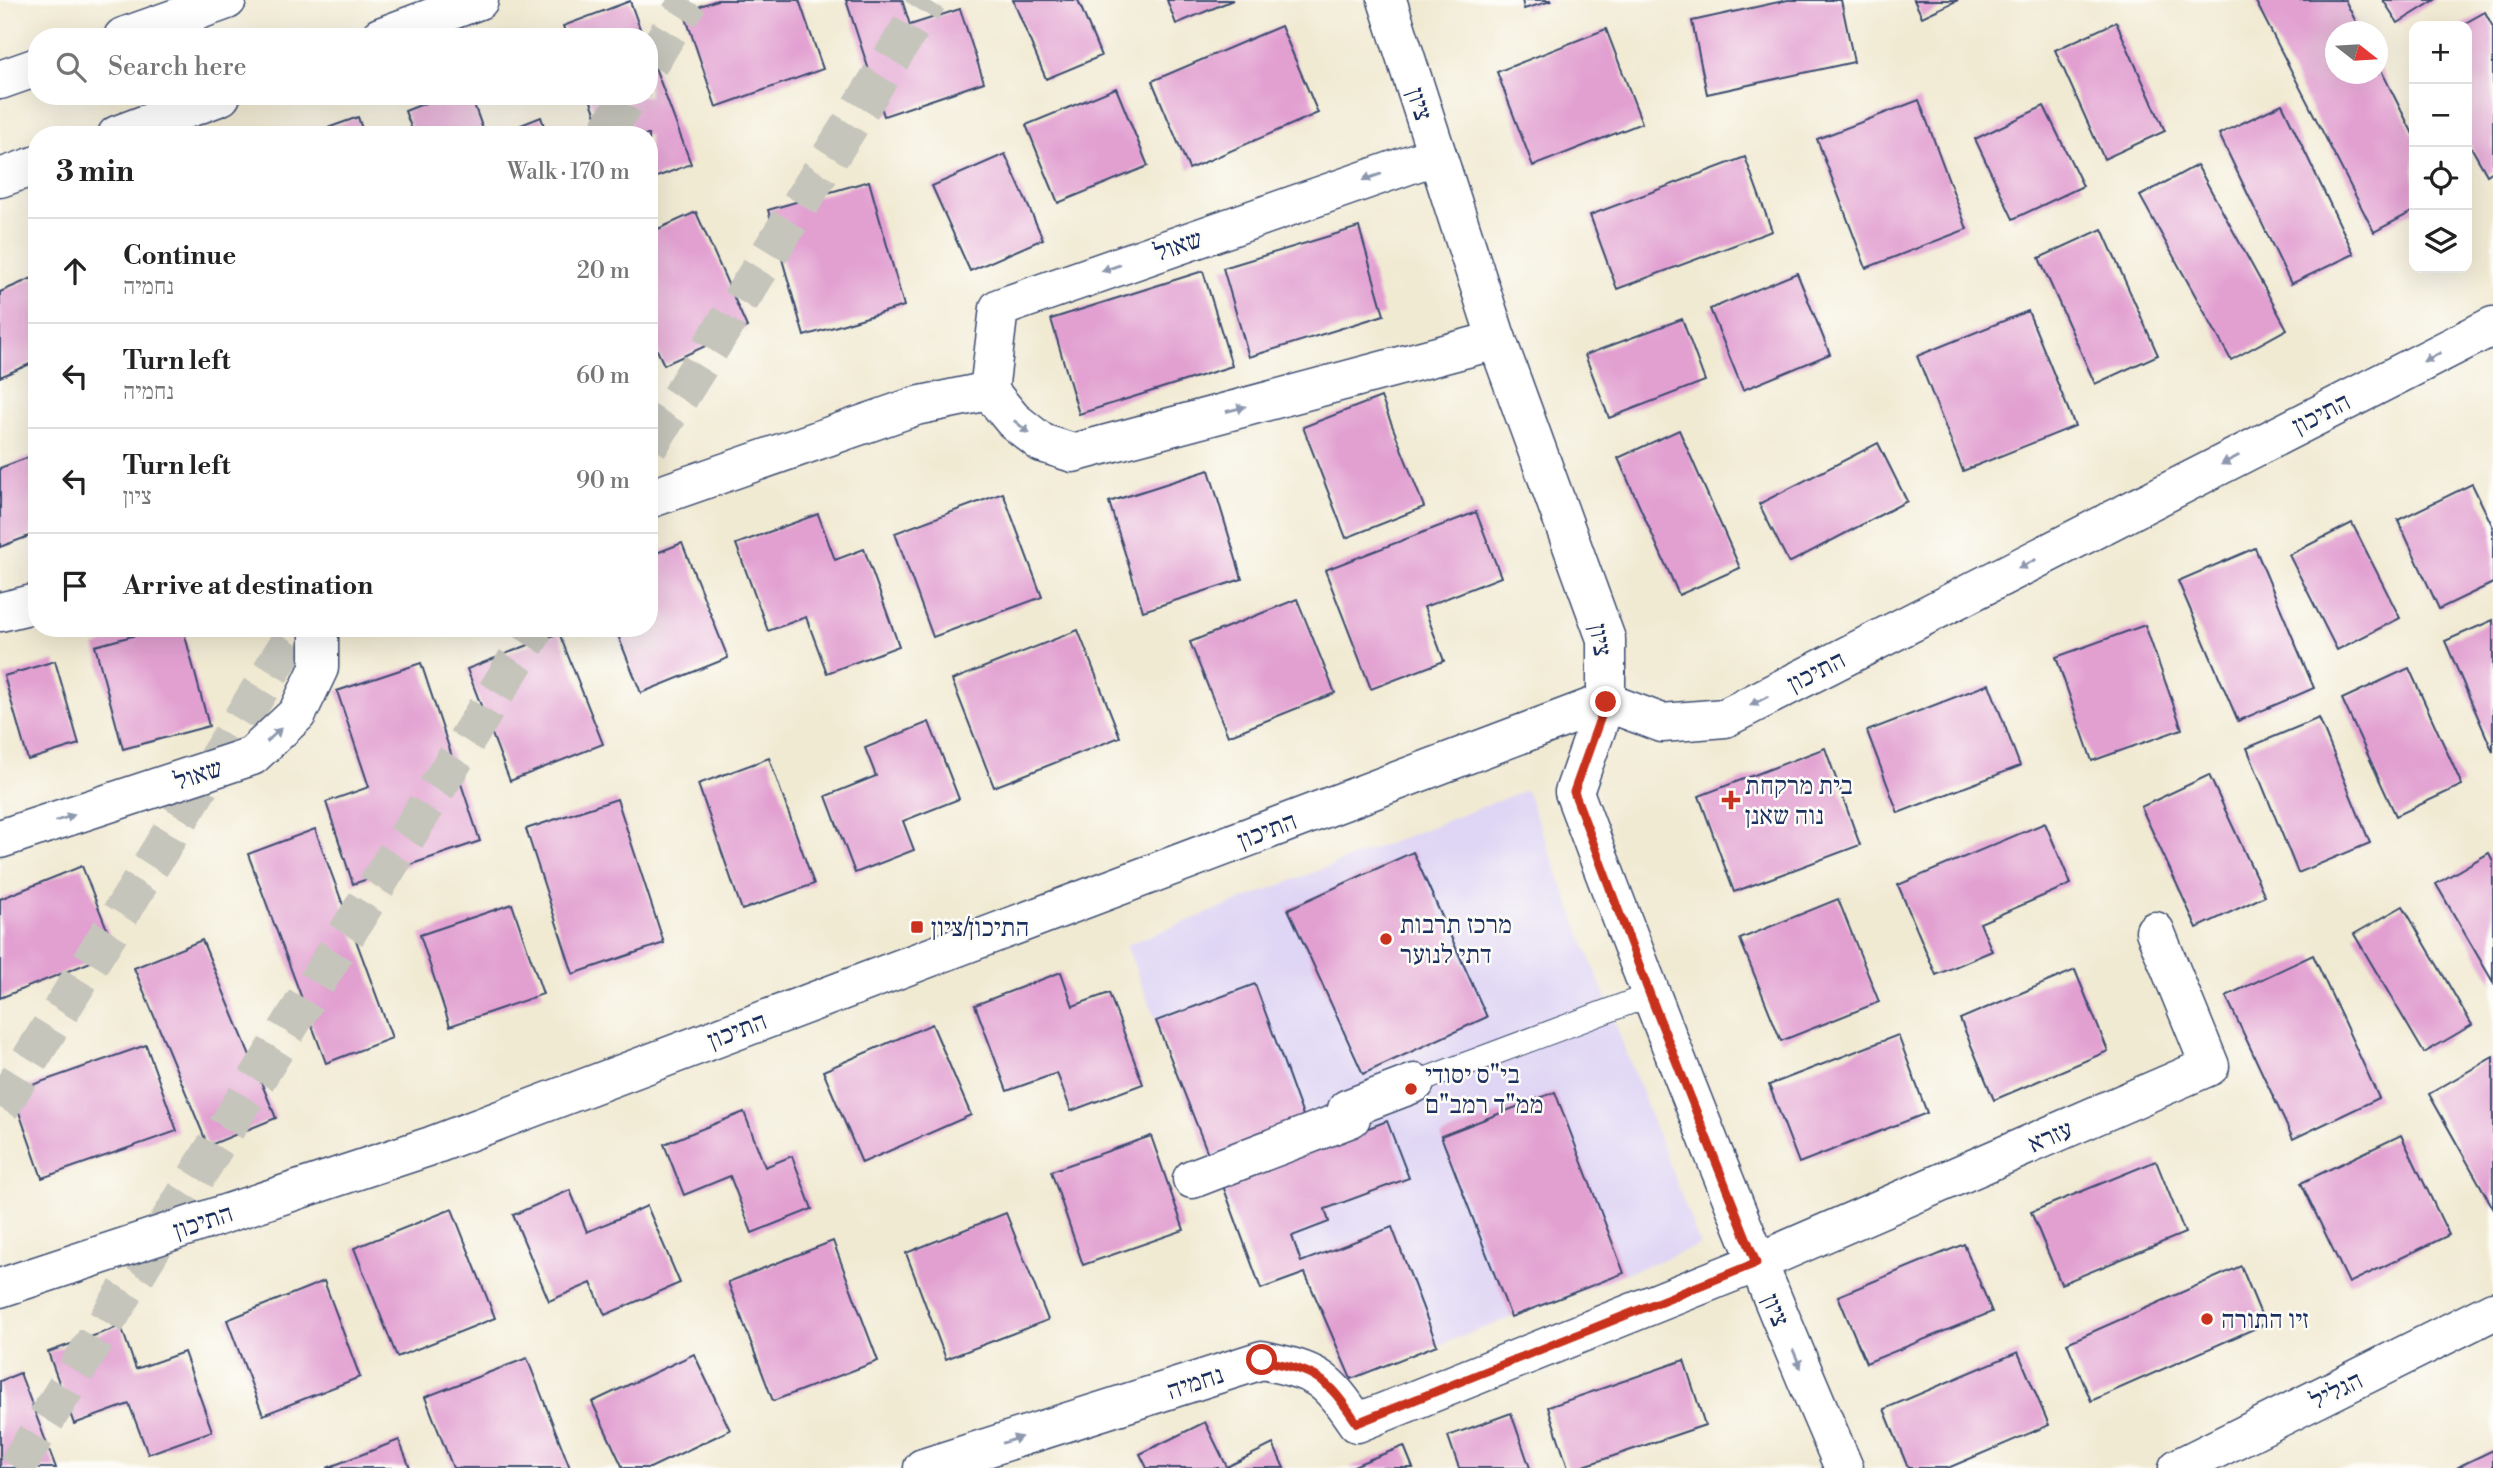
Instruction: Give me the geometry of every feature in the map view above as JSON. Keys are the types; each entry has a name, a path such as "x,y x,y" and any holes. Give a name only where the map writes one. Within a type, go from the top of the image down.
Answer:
{"street":[{"path":"148,28 227,0"},
{"path":"404,28 479,0"},
{"name":"ציון","path":"1387,0 1497,340 1606,639 1606,702 1574,792 1650,995 1756,1263 1844,1468"},
{"path":"0,80 28,70"},
{"path":"141,126 196,105"},
{"name":"שאול","path":"989,391 999,308 1437,155"},
{"path":"0,178 28,168"},
{"name":"התיכון","path":"0,1288 431,1146 1606,702 1662,723 1725,718 2493,326"},
{"path":"658,496 916,405 989,391 1013,420 1042,443 1073,453 1497,340"},
{"path":"0,612 28,605"},
{"name":"שאול","path":"0,839 251,756 297,714 319,668 319,637"},
{"name":"עזרא","path":"1756,1263 2210,1066 2155,931"},
{"path":"1192,1179 1351,1118 1347,1108 1415,1083"},
{"name":"נחמיה","path":"923,1468 1262,1360 1304,1369 1333,1388 1357,1423 1756,1263"},
{"name":"הגליל","path":"2178,1468 2493,1311"}],"lane":[{"path":"1415,1083 1650,995"}],"shaded area":[{"name":"בי\"ס יסודי ממ\"ד רמב\"ם","path":"1526,790 1700,1245 1351,1379 1305,1273 1261,1289 1126,945"}],"building":[{"path":"717,0 799,0 823,69 716,107 684,12"},
{"path":"846,0 902,0 910,25 960,9 984,82 884,116"},
{"path":"1013,0 1078,0 1101,56 1046,79"},
{"path":"1167,0 1233,0 1176,24"},
{"path":"1522,0 1551,0 1551,1 1524,9"},
{"path":"1788,0 1841,0 1854,62 1707,94 1692,21"},
{"path":"1914,0 1958,0 1922,17"},
{"path":"2255,0 2345,0 2356,21 2325,21 2325,84 2388,84 2409,126 2409,214 2374,232"},
{"path":"2383,0 2435,0 2398,23"},
{"path":"630,1 640,28 564,28 563,26"},
{"path":"2485,12 2493,27 2493,171 2487,175 2472,149 2472,21 2469,21"},
{"path":"2116,22 2165,131 2104,159 2055,50"},
{"path":"1281,26 1318,113 1189,169 1152,81"},
{"path":"1606,29 1642,123 1533,166 1497,72"},
{"path":"658,75 691,164 658,177 658,126 600,126 592,105 658,105"},
{"path":"1116,88 1148,166 1058,203 1026,125"},
{"path":"1919,100 1967,229 1866,268 1817,139"},
{"path":"2282,104 2354,254 2291,284 2219,134"},
{"path":"420,105 474,105 482,126 411,126 405,111"},
{"path":"2044,106 2083,186 2013,219 1975,139"},
{"path":"358,117 361,126 333,126"},
{"path":"541,117 544,126 518,126"},
{"path":"1005,154 1043,239 970,271 932,186"},
{"path":"1745,157 1772,231 1617,289 1590,215"},
{"path":"2197,165 2287,329 2231,360 2140,196"},
{"path":"869,181 904,306 804,336 768,210"},
{"path":"696,212 747,327 664,365 658,352 658,229"},
{"path":"1359,227 1384,315 1249,357 1223,268"},
{"path":"2102,229 2158,355 2095,384 2039,258"},
{"path":"1203,271 1232,366 1079,414 1051,319"},
{"path":"1797,273 1830,354 1743,390 1710,309"},
{"path":"28,280 28,365 0,377 0,292"},
{"path":"2028,311 2075,426 1963,471 1917,356"},
{"path":"1682,319 1705,381 1609,418 1585,355"},
{"path":"1381,397 1424,507 1346,538 1303,427"},
{"path":"1679,430 1740,568 1679,595 1618,458"},
{"path":"1878,443 1907,501 1789,563 1759,504"},
{"path":"28,457 28,536 0,547 0,468"},
{"path":"1209,470 1242,579 1143,611 1109,502"},
{"path":"2472,484 2493,527 2493,583 2439,609 2398,520"},
{"path":"1003,493 1042,597 933,637 895,533"},
{"path":"1476,512 1501,577 1424,607 1444,661 1371,689 1325,570"},
{"path":"818,514 835,560 864,549 899,646 827,673 806,617 768,631 736,544"},
{"path":"2352,523 2400,618 2337,650 2289,555"},
{"path":"682,543 728,658 641,693 619,637 658,637 658,552"},
{"path":"2255,548 2314,688 2238,721 2178,581"},
{"path":"1297,599 1335,693 1228,736 1190,642"},
{"path":"2493,620 2493,752 2445,641"},
{"path":"2145,625 2182,729 2092,761 2056,657"},
{"path":"1078,630 1120,737 994,787 952,680"},
{"path":"128,637 185,637 209,726 123,749 95,646"},
{"path":"549,637 561,637 603,744 510,781 467,669"},
{"path":"55,661 79,744 28,760 4,676"},
{"path":"421,663 480,841 353,884 326,802 369,787 337,691"},
{"path":"2409,668 2462,785 2396,816 2342,699"},
{"path":"1989,684 2020,766 1898,813 1867,731"},
{"path":"2319,718 2370,843 2298,873 2247,748"},
{"path":"929,722 959,799 903,821 914,850 855,873 826,796 876,776 865,748"},
{"path":"1825,748 1860,845 1734,892 1699,796"},
{"path":"769,758 814,884 742,910 698,784"},
{"path":"2209,775 2265,896 2197,928 2141,807"},
{"path":"617,799 664,943 573,974 526,829"},
{"path":"2045,823 2071,884 1980,923 1992,951 1936,975 1898,885"},
{"path":"315,829 392,1038 326,1063 248,854"},
{"path":"1413,852 1487,1017 1363,1074 1288,909"},
{"path":"2489,853 2493,861 2493,982 2436,884"},
{"path":"82,866 116,952 0,998 0,899"},
{"path":"1838,899 1879,1002 1781,1041 1740,939"},
{"path":"512,904 543,994 450,1026 420,935"},
{"path":"2403,906 2472,1025 2424,1053 2354,934"},
{"path":"202,940 276,1118 208,1146 134,968"},
{"path":"2313,955 2379,1098 2293,1139 2226,996"},
{"path":"2075,970 2108,1051 1994,1100 1960,1019"},
{"path":"1061,972 1073,1006 1109,993 1143,1084 1071,1111 1057,1073 1007,1091 975,1005"},
{"path":"1255,984 1305,1121 1209,1156 1156,1021"},
{"path":"932,1024 971,1115 862,1163 823,1071"},
{"path":"1898,1035 1927,1113 1799,1163 1769,1085"},
{"path":"146,1045 177,1131 42,1178 12,1092"},
{"path":"2493,1057 2493,1208 2429,1094"},
{"path":"1555,1092 1624,1273 1511,1317 1441,1136"},
{"path":"744,1112 765,1167 792,1156 812,1209 752,1233 730,1176 684,1195 664,1144"},
{"path":"1387,1121 1409,1178 1325,1209 1329,1222 1292,1236 1301,1262 1392,1227 1437,1345 1351,1379 1305,1273 1261,1289 1222,1183"},
{"path":"2401,1135 2449,1235 2349,1283 2301,1183"},
{"path":"1151,1136 1184,1230 1083,1265 1051,1171"},
{"path":"2156,1161 2185,1233 2061,1284 2031,1212"},
{"path":"570,1190 587,1232 647,1206 680,1283 605,1315 591,1283 549,1301 513,1215"},
{"path":"452,1209 495,1318 397,1357 354,1248"},
{"path":"1006,1213 1048,1320 946,1359 906,1253"},
{"path":"833,1241 878,1361 773,1401 728,1282"},
{"path":"1964,1244 1992,1312 1866,1363 1838,1296"},
{"path":"2241,1266 2265,1324 2091,1401 2067,1343"},
{"path":"324,1281 360,1377 263,1415 227,1320"},
{"path":"121,1326 136,1369 184,1352 212,1431 148,1454 129,1404 74,1424 48,1352"},
{"path":"2018,1352 2049,1425 1948,1468 1908,1468 1884,1409"},
{"path":"694,1354 730,1430 650,1468 623,1468 592,1402"},
{"path":"527,1358 570,1468 453,1468 425,1397"},
{"path":"1684,1360 1705,1425 1578,1468 1568,1468 1548,1407"},
{"path":"20,1373 56,1468 0,1468 0,1381"},
{"path":"1511,1413 1530,1468 1459,1468 1448,1436"},
{"path":"1205,1422 1227,1467 1273,1444 1284,1468 1147,1468 1140,1454"},
{"path":"399,1440 410,1468 327,1468"},
{"path":"1404,1446 1413,1468 1349,1468 1373,1458"},
{"path":"2493,1450 2493,1468 2457,1468 2462,1465"}],"tunnel":[{"path":"658,50 689,0"},
{"path":"658,432 928,0"},
{"path":"611,126 623,105"},
{"path":"0,1108 292,637"},
{"path":"16,1468 530,637"}],"place":[{"name":"בית מרקחת נוה שאנן","path":"1731,800"},
{"name":"התיכון/ציון","path":"917,927"},
{"name":"מרכז תרבות דתי לנוער","path":"1386,939"},
{"name":"בי\"ס יסודי ממ\"ד רמב\"ם","path":"1411,1089"},
{"name":"זיו התורה","path":"2207,1319"}],"route":[{"path":"1262,1360 1304,1369 1333,1388 1357,1423 1756,1263 1650,995 1574,792 1606,702"}]}
